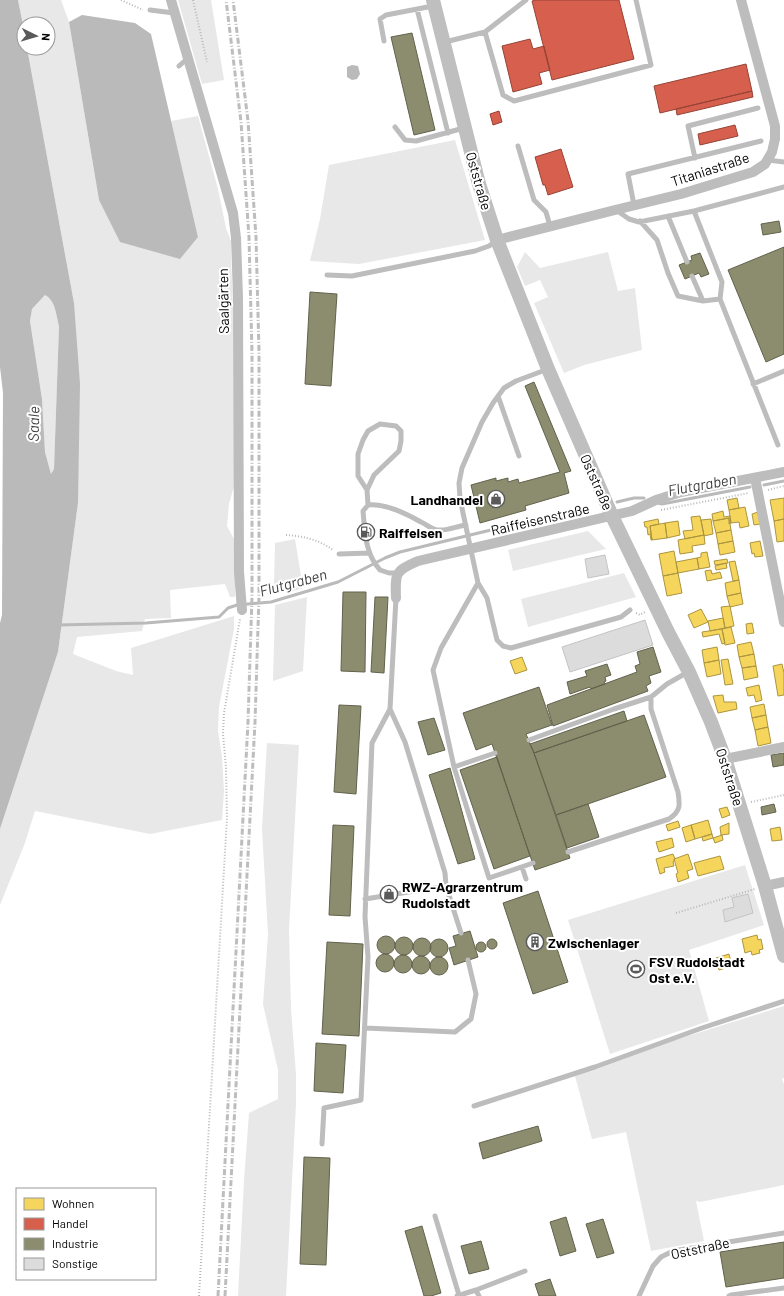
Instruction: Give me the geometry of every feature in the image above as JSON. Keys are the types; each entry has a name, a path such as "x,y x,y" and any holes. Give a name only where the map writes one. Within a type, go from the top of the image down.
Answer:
{"street":[{"name":"Saalgärten","path":"171,0 233,213 236,238 238,298 239,572 242,610"},
{"name":"Titaniastraße","path":"497,240 680,194 753,172 765,164 772,152 775,139 775,126 741,0"},
{"name":"Oststraße","path":"433,3 479,184 497,240 548,369 612,516 689,672 711,722 740,804 765,886 784,956"},
{"name":"Raiffeisenstraße","path":"397,573 404,567 418,560 470,544 612,516 632,511 656,500 681,492 784,472"},
{"path":"755,478 784,622"},
{"path":"396,598 395,583 397,573"},
{"path":"725,759 784,747"},
{"path":"765,886 784,882"}],"lane":[{"path":"442,42 485,32 526,0"},
{"path":"485,32 503,95 514,101 651,65 636,0"},
{"path":"384,41 380,19 386,15 417,9 433,3"},
{"path":"417,9 448,133"},
{"path":"150,10 174,13"},
{"path":"179,66 188,58"},
{"path":"695,158 688,126 758,108"},
{"path":"395,127 405,140 416,141 465,128"},
{"path":"634,205 628,174 761,141"},
{"path":"518,146 534,200 546,212 550,226"},
{"path":"768,160 784,162"},
{"path":"615,210 629,219 640,222 694,211 784,187"},
{"path":"694,211 722,282 720,299 778,445"},
{"path":"668,216 687,262"},
{"path":"640,222 657,240 668,273 678,296 703,301 720,299"},
{"path":"327,275 352,276 475,252 489,246 497,240"},
{"path":"692,276 703,301"},
{"path":"548,369 525,377 504,388 482,422 460,474 460,498 478,583 487,598 497,640 503,646 511,648 620,617 630,610"},
{"path":"754,384 784,371"},
{"path":"498,396 519,456"},
{"path":"368,490 358,476 358,454 363,440 368,431 380,424 396,426 401,431 399,451 395,457 374,475 368,490 368,505 363,512 366,544 373,560 380,570 397,573"},
{"path":"368,505 375,504 383,506 412,517 432,529 441,530 466,525"},
{"path":"339,554 370,553"},
{"path":"478,583 441,648 433,670 454,767 489,878 533,863"},
{"path":"322,1144 324,1108 361,1100 368,957 365,899 372,743 390,709 396,598"},
{"path":"529,740 651,697 667,684 689,672"},
{"path":"568,852 669,819 676,814 680,804 678,792 650,709 651,697"},
{"path":"390,709 404,742 445,873 446,886 460,934"},
{"path":"454,767 495,753"},
{"path":"522,867 526,879"},
{"path":"365,899 446,886"},
{"path":"365,1028 455,1032 471,1019 476,994 468,960"},
{"path":"474,1106 595,1067 702,1028 784,1001"},
{"path":"435,1216 458,1296 525,1271"},
{"name":"Oststraße","path":"639,1296 653,1266 661,1257 673,1251 784,1233"},
{"path":"729,1296 784,1288"},
{"path":"476,1290 479,1296"}],"path":[{"path":"121,0 141,10 150,10"},
{"path":"193,0 207,62"},
{"path":"644,506 650,512 784,486"},
{"path":"286,535 307,538 328,546 339,554"},
{"path":"199,1296 227,818 226,767 223,734 242,610"},
{"path":"630,610 640,615 648,611"},
{"path":"740,804 784,795"},
{"path":"676,913 765,886"}],"shaded area":[{"path":"18,0 61,0 69,22 99,200 198,237 171,121 198,116 218,189 226,228 231,241 234,328 234,486 229,504 227,526 235,541 235,597 230,597 225,584 170,590 171,618 145,619 142,631 77,637 73,654 116,671 133,675 131,648 234,616 234,629 219,707 218,731 222,757 224,791 222,820 150,834 35,811 25,843 0,905 0,829 58,652 78,503 74,303 28,56 56,56 56,16 21,16"},
{"path":"178,0 211,0 224,80 202,84"},
{"path":"455,140 485,240 359,264 310,261 320,219 329,165"},
{"path":"525,252 540,268 608,252 618,291 635,288 642,350 584,365 564,373 534,303 548,297 540,280 525,286 517,267"},
{"path":"45,295 53,304 59,326 54,470 51,474 45,452 42,399 30,321 32,309"},
{"path":"588,531 606,549 513,571 508,550"},
{"path":"295,539 303,588 287,593 274,584 275,543"},
{"path":"624,573 636,597 528,627 521,599"},
{"path":"307,597 303,671 273,681 275,605"},
{"path":"267,743 299,745 289,930 291,1009 296,1074 296,1104 286,1296 238,1296 249,1113 278,1099 278,1070 263,1004 268,934 262,829"},
{"path":"745,865 764,925 689,950 709,1021 610,1054 568,920"},
{"path":"784,1006 784,1078 782,1079 784,1084 784,1185 700,1202 696,1201 704,1241 651,1251 626,1132 592,1139 575,1076 675,1040"}],"water":[{"name":"Saale","path":"0,0 18,0 21,16 16,16 16,56 28,56 74,303 80,384 78,503 58,652 0,829 0,623 2,615 3,393 0,367","holes":["45,295 51,301 55,309 59,326 54,469 51,474 45,452 42,399 30,321 32,309"]},
{"path":"82,15 135,23 151,34 198,237 180,259 120,242 99,200 69,22"},
{"path":"352,65 358,66 360,74 357,79 352,80 347,77 347,67"}],"building: Wohnen":[{"path":"737,498 739,508 729,510 727,500"},
{"path":"784,498 784,519 774,521 770,500"},
{"path":"745,507 749,526 740,528 739,522 731,523 729,510"},
{"path":"723,511 724,517 730,516 731,523 729,524 729,518 713,521 712,514"},
{"path":"758,512 760,524 754,525 752,514"},
{"path":"700,516 704,535 685,539 683,531 693,530 691,517"},
{"path":"729,518 731,530 716,533 713,521"},
{"path":"658,519 659,524 650,526 651,540 650,534 648,535 647,527 645,527 644,522"},
{"path":"711,519 713,534 704,536 701,520"},
{"path":"784,519 784,541 777,542 774,521"},
{"path":"678,521 680,535 667,538 665,523"},
{"path":"665,523 667,538 652,540 650,526"},
{"path":"731,530 733,541 718,544 716,533"},
{"path":"704,535 705,544 692,546 693,552 680,554 678,540"},
{"path":"733,541 735,552 720,555 718,544"},
{"path":"760,541 763,556 755,557 754,553 752,554 750,543"},
{"path":"674,551 678,573 663,576 659,554"},
{"path":"707,552 710,567 699,569 697,558 701,557 701,553"},
{"path":"697,558 699,569 678,573 676,562"},
{"path":"727,559 728,563 715,565 714,561"},
{"path":"735,561 739,580 733,581 729,562"},
{"path":"726,563 727,568 716,570 715,566"},
{"path":"711,570 712,574 720,572 722,578 707,581 705,571"},
{"path":"678,573 682,593 667,596 663,576"},
{"path":"739,580 741,593 727,596 725,583"},
{"path":"741,593 743,604 730,607 727,596"},
{"path":"730,606 734,626 725,628 721,607"},
{"path":"701,609 708,622 694,628 688,615"},
{"path":"723,618 725,628 710,631 708,621"},
{"path":"752,623 754,633 747,634 746,624"},
{"path":"731,627 735,643 725,645 722,629"},
{"path":"722,629 725,643 722,644 719,634 703,637 702,632"},
{"path":"751,642 754,654 739,657 737,645"},
{"path":"717,647 719,660 704,663 702,650"},
{"path":"754,654 756,666 742,668 739,657"},
{"path":"522,657 527,670 515,674 510,661"},
{"path":"728,659 733,684 725,685 721,660"},
{"path":"719,660 721,674 707,677 704,663"},
{"path":"782,664 784,673 784,695 778,696 773,666"},
{"path":"756,666 758,677 744,680 742,668"},
{"path":"759,685 762,700 756,702 754,695 748,696 746,688"},
{"path":"723,695 724,702 736,702 737,709 718,713 713,696"},
{"path":"764,704 766,715 752,718 750,707"},
{"path":"766,715 768,727 755,730 752,718"},
{"path":"768,727 771,743 758,746 755,730"},
{"path":"727,807 730,815 722,818 719,809"},
{"path":"708,820 712,834 695,839 691,825"},
{"path":"678,821 680,827 668,831 666,825"},
{"path":"729,823 729,834 721,835 720,827"},
{"path":"691,825 695,839 686,842 682,828"},
{"path":"780,827 782,840 772,841 770,829"},
{"path":"712,834 713,838 703,841 702,837"},
{"path":"722,835 723,840 715,843 713,838"},
{"path":"672,838 674,847 659,852 656,842"},
{"path":"673,854 675,859 673,862 674,866 664,868 665,872 660,874 656,859"},
{"path":"688,854 693,869 687,871 689,878 678,882 676,874 678,873 674,859"},
{"path":"720,856 724,869 698,876 694,863"},
{"path":"757,935 758,940 761,939 763,949 759,950 760,953 752,955 751,951 745,953 742,939"},
{"path":"729,954 732,966 719,970 716,958"}],"building: Handel":[{"path":"619,0 634,59 552,80 532,1"},
{"path":"530,39 533,49 544,46 550,70 539,73 542,84 513,92 502,46"},
{"path":"746,64 752,91 660,113 654,86"},
{"path":"752,91 753,97 677,115 676,109"},
{"path":"499,111 502,122 493,125 490,114"},
{"path":"735,125 738,136 700,145 698,134"},
{"path":"561,149 573,187 548,195 545,185 543,185 535,157"}],"building: Industrie":[{"path":"412,33 435,130 414,135 391,37"},
{"path":"779,221 781,232 763,235 761,224"},
{"path":"784,247 784,354 766,362 728,270"},
{"path":"700,253 709,274 701,277 699,273 685,279 679,265 692,260 691,256"},
{"path":"310,292 337,294 331,386 305,384"},
{"path":"534,382 571,471 564,473 569,493 525,506 526,510 480,523 471,485 496,478 496,481 508,478 508,482 518,479 519,483 560,472 525,386"},
{"path":"343,592 366,592 365,672 341,671"},
{"path":"375,597 388,597 384,673 371,672"},
{"path":"653,647 661,672 649,676 651,683 646,686 648,691 553,726 547,705 637,672 635,666 640,664 637,652"},
{"path":"607,664 611,675 605,677 605,684 591,689 590,687 570,694 567,682 587,676 585,671"},
{"path":"539,687 552,725 526,734 570,858 535,870 492,744 476,750 463,713"},
{"path":"339,705 361,706 356,794 334,792"},
{"path":"624,711 627,721 534,753 530,744"},
{"path":"644,715 666,777 556,815 534,753"},
{"path":"434,718 445,750 428,755 418,722"},
{"path":"784,753 784,765 773,767 771,755"},
{"path":"497,757 530,856 494,869 460,770"},
{"path":"450,768 475,859 458,864 429,775"},
{"path":"588,804 599,837 567,848 556,815"},
{"path":"774,804 776,812 762,815 761,807"},
{"path":"333,825 354,826 350,916 329,915"},
{"name":"Zwischenlager","path":"538,891 568,982 533,994 503,903"},
{"path":"470,931 478,957 454,965 449,948 456,946 453,936"},
{"path":"386,936 392,939 395,945 392,951 386,954 380,951 377,945 380,939"},
{"path":"404,937 410,940 413,946 410,952 404,955 398,952 395,946 398,940"},
{"path":"422,938 428,941 431,947 428,953 422,956 416,953 413,947 416,941"},
{"path":"439,939 445,942 448,948 445,954 439,957 433,954 430,948 433,942"},
{"path":"490,939 494,939 496,940 496,948 490,949 487,946 487,942"},
{"path":"327,942 363,944 359,1036 322,1034"},
{"path":"479,942 483,942 485,943 485,951 479,952 476,949 476,945"},
{"path":"385,954 391,957 394,963 391,969 385,972 379,969 376,963 379,957"},
{"path":"403,955 409,958 412,964 409,970 403,973 397,970 394,964 397,958"},
{"path":"421,956 427,959 430,965 427,971 421,974 415,971 412,965 415,959"},
{"path":"439,957 445,960 448,966 445,972 439,975 433,972 430,966 433,960"},
{"path":"316,1043 346,1045 343,1093 314,1091"},
{"path":"538,1126 542,1141 483,1159 479,1143"},
{"path":"304,1157 330,1158 326,1265 300,1264"},
{"path":"566,1217 576,1251 560,1256 550,1222"},
{"path":"603,1219 614,1253 597,1258 586,1224"},
{"path":"422,1226 441,1293 431,1296 424,1296 405,1231"},
{"path":"481,1241 489,1269 469,1274 461,1246"},
{"path":"784,1242 784,1278 726,1287 720,1252"},
{"path":"550,1279 556,1296 539,1296 535,1284"}],"building: Sonstige":[{"path":"605,555 609,574 588,578 585,559"},
{"path":"645,620 653,645 570,672 562,647"},
{"name":"FSV Rudolstadt Ost e.V.","path":"748,894 753,913 725,922 723,910 734,907 732,898"}],"waterway":[{"name":"Flutgraben","path":"764,485 784,481"},
{"name":"Flutgraben","path":"658,503 662,504 750,487"},
{"name":"Flutgraben","path":"617,502 634,498 644,498"},
{"name":"Flutgraben","path":"58,625 146,623 219,617 228,608 237,605 271,602 338,582 400,552 557,514"}],"railway":[{"path":"218,1296 248,722 252,596 252,353 249,237 241,122 226,0"},
{"path":"225,1296 255,722 259,596 259,352 256,237 248,121 233,0"}],"place":[{"name":"Landhandel","path":"496,499"},
{"name":"Raiffeisen","path":"366,532"},
{"name":"RWZ-Agrarzentrum Rudolstadt","path":"389,894"},
{"name":"Zwischenlager","path":"535,942"},
{"name":"FSV Rudolstadt Ost e.V.","path":"636,969"}]}
